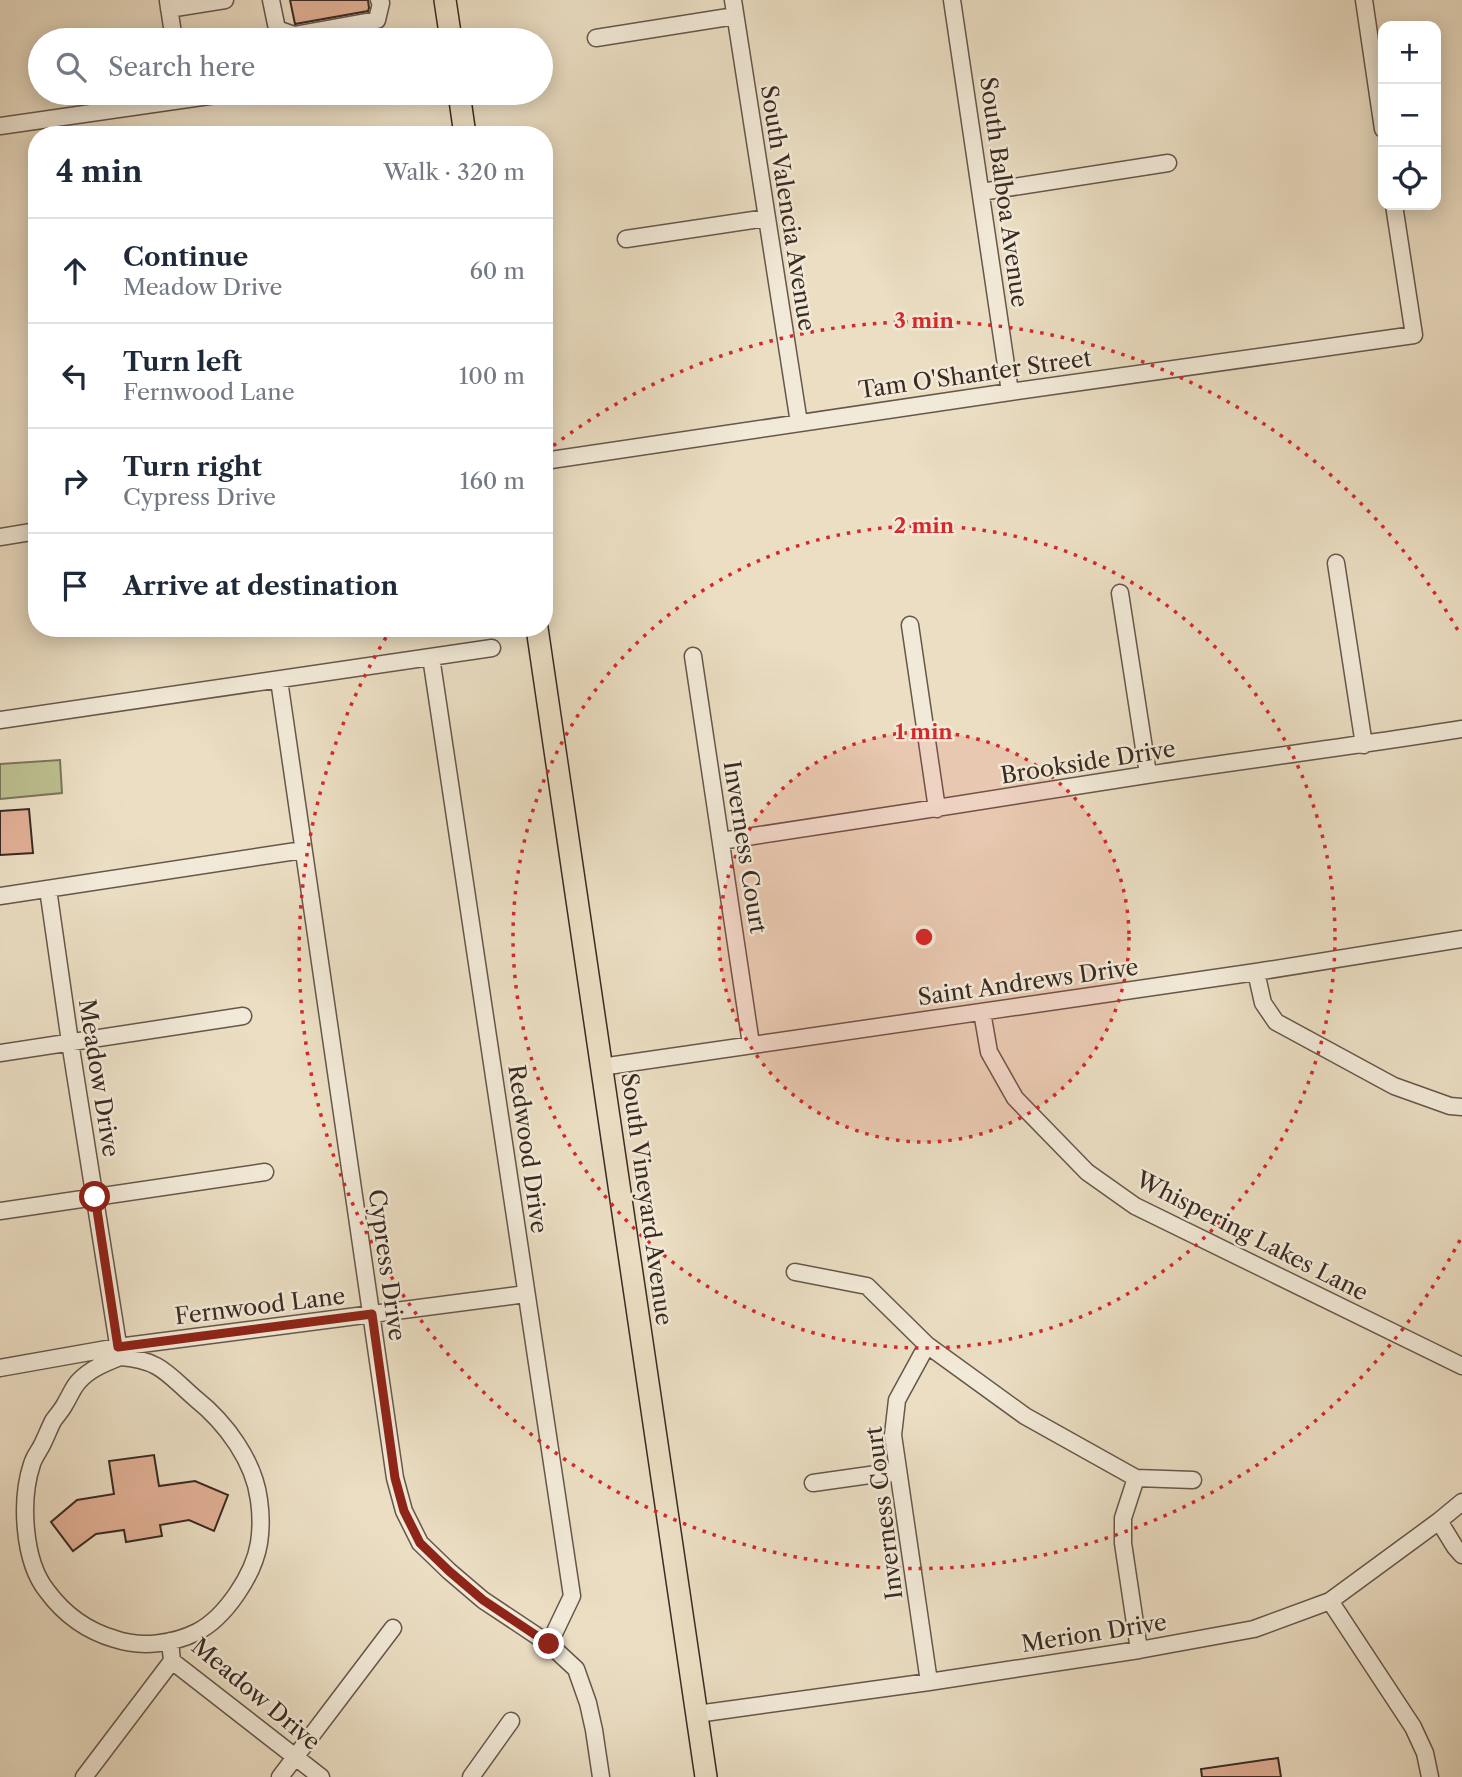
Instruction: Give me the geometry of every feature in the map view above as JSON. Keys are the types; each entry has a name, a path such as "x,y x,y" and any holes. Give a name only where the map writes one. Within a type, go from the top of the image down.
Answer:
{"main road":[{"path":"445,0 449,28"},
{"path":"461,105 464,126"},
{"name":"South Vineyard Avenue","path":"538,637 706,1777"}],"street":[{"path":"171,28 168,5 220,0"},
{"path":"271,0 277,28"},
{"path":"333,28 377,20 381,3 379,0"},
{"name":"South Balboa Avenue","path":"953,0 1010,391"},
{"path":"1364,0 1378,95"},
{"path":"596,38 734,8"},
{"name":"South Valencia Avenue","path":"734,8 799,423"},
{"path":"0,126 127,105"},
{"path":"981,191 1168,163"},
{"name":"Tam O'Shanter Street","path":"553,460 1010,391 1413,335 1395,210"},
{"path":"626,239 767,218"},
{"path":"0,537 28,532"},
{"path":"1336,564 1364,745"},
{"path":"1120,593 1148,774"},
{"path":"910,625 937,809"},
{"path":"0,720 492,648"},
{"name":"Inverness Court","path":"693,656 751,1044"},
{"name":"Redwood Drive","path":"431,657 572,1596 549,1644"},
{"name":"Cypress Drive","path":"279,680 395,1478 404,1511 420,1543 449,1571 483,1600 549,1644 576,1670 588,1703 601,1777"},
{"name":"Brookside Drive","path":"721,841 1148,774 1462,729"},
{"path":"0,896 303,850"},
{"name":"Meadow Drive","path":"48,889 119,1352"},
{"name":"Saint Andrews Drive","path":"601,1066 1256,972 1462,939"},
{"path":"1256,972 1263,1003 1276,1022 1394,1086 1450,1106 1462,1107"},
{"name":"Whispering Lakes Lane","path":"982,1012 989,1052 1015,1098 1087,1171 1135,1206 1462,1366"},
{"path":"0,1053 243,1016"},
{"path":"0,1211 265,1172"},
{"path":"795,1272 867,1286 927,1345 1025,1416 1136,1478 1193,1480"},
{"name":"Fernwood Lane","path":"0,1368 526,1294"},
{"name":"Inverness Court","path":"927,1345 897,1400 893,1435 929,1682"},
{"path":"119,1352 159,1366 204,1405 233,1438 244,1456 254,1478 259,1500 259,1543 253,1566 242,1587 229,1604 200,1631 170,1641 126,1643 100,1635 75,1620 43,1586 32,1561 27,1536 24,1511 32,1463 78,1382 119,1352"},
{"path":"813,1483 898,1471"},
{"path":"1136,1478 1123,1518 1123,1543 1139,1650"},
{"name":"Merion Drive","path":"696,1714 929,1682 1139,1650 1254,1629 1331,1601 1462,1502"},
{"path":"1440,1521 1462,1555"},
{"path":"1331,1601 1413,1727 1425,1753 1430,1777"},
{"path":"280,1777 393,1628"},
{"name":"Meadow Drive","path":"170,1641 172,1661 321,1777"},
{"path":"84,1777 172,1661"},
{"path":"471,1777 511,1721"}],"green space":[{"path":"60,760 62,793 0,799 0,764"}],"building":[{"path":"290,0 368,0 369,8 368,11 295,24"},
{"path":"29,809 33,853 0,855 0,811"},
{"path":"154,1455 159,1486 195,1481 228,1495 214,1531 189,1520 160,1525 162,1536 126,1542 124,1530 96,1534 73,1551 51,1522 77,1500 114,1494 109,1461"},
{"path":"1278,1758 1281,1777 1202,1777 1201,1769"}],"route":[{"path":"95,1197 118,1347 372,1314 395,1478 404,1511 420,1543 483,1600 549,1644"}]}
